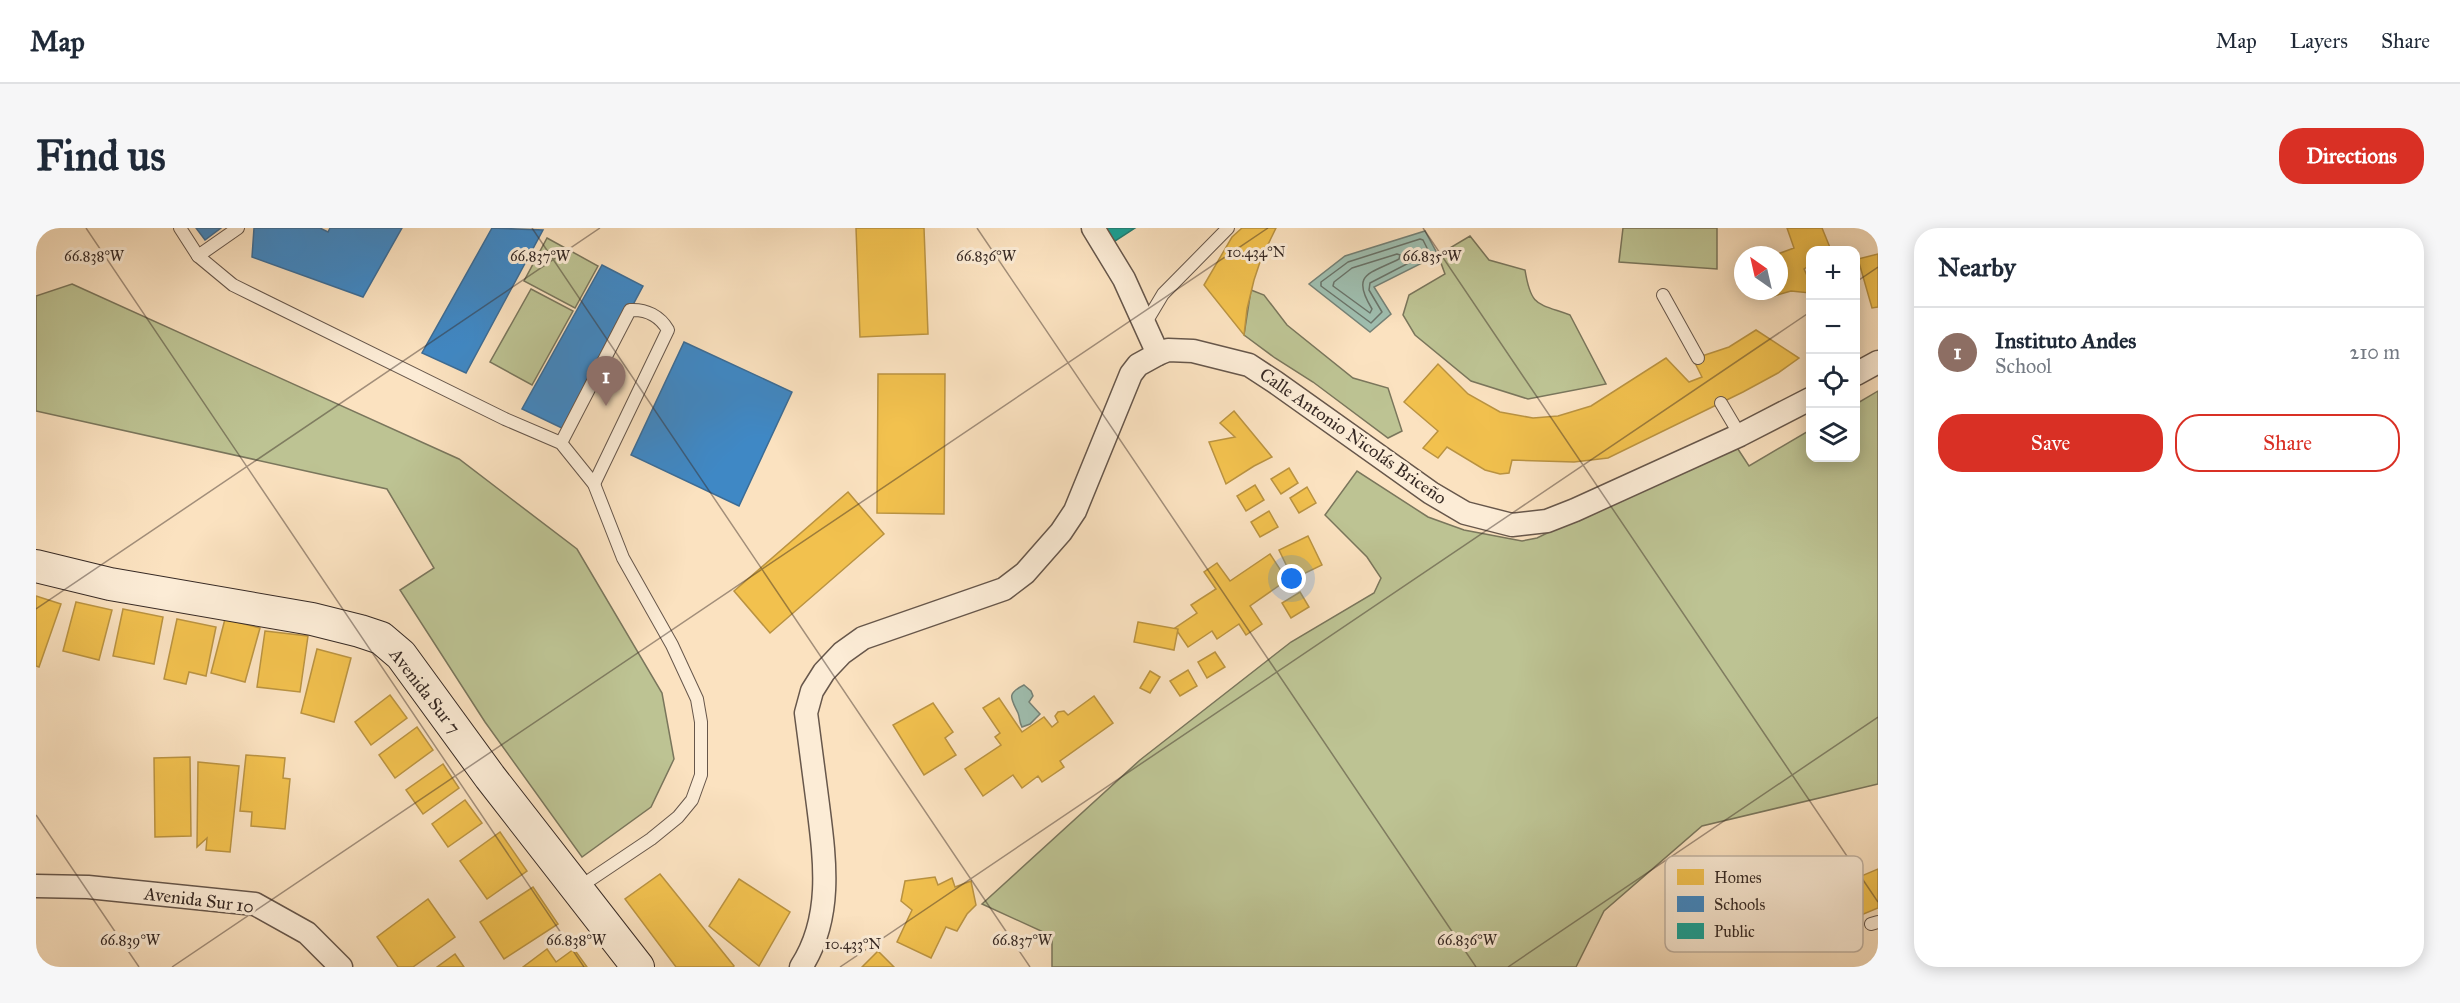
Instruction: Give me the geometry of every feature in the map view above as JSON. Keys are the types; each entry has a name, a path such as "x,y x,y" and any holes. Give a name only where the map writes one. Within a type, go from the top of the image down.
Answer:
{"main road":[{"name":"Avenida Sur 7","path":"36,566 110,584 312,620 381,638 401,655 490,777 638,967"}],"street":[{"path":"1093,228 1124,279 1158,354"},
{"name":"Calle Antonio Nicolás Briceño","path":"801,967 810,954 820,925 824,893 824,857 806,713 812,691 824,672 842,653 863,638 1004,589 1025,573 1061,532 1074,511 1131,374 1138,366 1158,354 1168,350 1193,351 1249,365 1431,493 1466,513 1512,525 1547,521 1575,510 1740,435 1806,401"},
{"path":"1860,372 1878,362"},
{"name":"Avenida Sur 10","path":"36,886 88,887 255,904 307,933 341,967"}],"lane":[{"path":"180,228 198,256 233,285 505,419 561,443 594,484 623,558 672,645 697,699 701,722 701,775 692,800 678,817 651,839 578,888"},
{"path":"198,256 238,228"},
{"path":"1145,324 1163,294 1228,228"},
{"path":"1663,295 1698,358"},
{"path":"561,443 630,310 642,309 663,320 669,330 594,484"},
{"path":"1721,403 1740,435"}],"green space":[{"path":"1623,228 1717,228 1717,269 1619,262"},
{"path":"1470,236 1489,260 1525,270 1530,291 1537,302 1570,315 1606,384 1528,399 1471,381 1415,335 1403,315 1409,295 1445,274 1438,255"},
{"path":"547,238 598,266 575,308 524,281"},
{"path":"72,284 459,459 577,549 662,693 674,759 651,807 582,857 485,722 400,590 434,568 387,489 36,411 36,296"},
{"path":"531,289 573,311 532,385 490,362"},
{"path":"1251,290 1264,295 1287,325 1353,378 1388,388 1402,431 1388,438 1313,382 1244,335"},
{"path":"1878,391 1878,784 1702,826 1604,911 1576,967 1052,967 1052,936 982,904 1140,760 1291,642 1374,593 1381,578 1367,557 1325,515 1357,471 1428,517 1464,530 1522,541 1537,538 1734,443 1749,466 1806,432 1806,462 1860,462 1860,402"}],"water":[{"path":"1425,231 1438,255 1374,287 1391,314 1370,332 1309,284 1345,256"},
{"path":"1024,685 1033,696 1029,702 1040,714 1030,724 1022,727 1013,704 1012,694"}],"building: Homes":[{"path":"856,228 924,228 928,334 860,337"},
{"path":"1242,228 1276,228 1254,280 1244,335 1204,285 1232,237"},
{"path":"1787,228 1822,228 1829,246 1806,246 1806,268 1804,269 1806,293 1788,292 1788,250 1794,248"},
{"path":"1878,254 1878,307 1872,308 1860,258"},
{"path":"1756,330 1799,358 1778,373 1743,392 1608,458 1574,462 1512,460 1509,473 1500,474 1485,470 1447,447 1438,458 1423,448 1438,431 1404,402 1438,364 1468,394 1500,412 1533,418 1558,416 1591,406 1666,358 1689,382 1702,377 1693,359 1729,347"},
{"path":"878,374 945,374 944,514 877,513"},
{"path":"1234,411 1272,457 1226,484 1209,442 1235,437 1220,423"},
{"path":"1289,468 1298,483 1281,494 1271,479"},
{"path":"1255,485 1264,500 1246,511 1237,496"},
{"path":"1307,487 1316,503 1299,513 1290,498"},
{"path":"848,492 884,534 770,633 734,591"},
{"path":"1269,511 1278,527 1260,537 1251,522"},
{"path":"1308,536 1322,565 1293,579 1279,550"},
{"path":"1270,554 1287,580 1250,606 1262,624 1246,635 1239,624 1217,639 1212,631 1188,647 1175,628 1197,613 1191,605 1216,589 1204,572 1217,563 1230,581"},
{"path":"1300,592 1309,607 1291,618 1282,603"},
{"path":"36,596 61,604 39,667 36,666"},
{"path":"76,602 112,610 99,660 63,651"},
{"path":"123,609 163,617 154,664 113,656"},
{"path":"177,619 216,627 206,676 189,672 186,684 164,679"},
{"path":"225,619 260,628 245,682 211,673"},
{"path":"1138,622 1178,629 1174,650 1134,642"},
{"path":"265,631 308,636 300,692 257,687"},
{"path":"317,649 351,658 334,722 301,713"},
{"path":"1215,652 1225,667 1207,678 1198,662"},
{"path":"1188,670 1197,686 1180,696 1170,681"},
{"path":"1150,671 1160,677 1150,693 1140,688"},
{"path":"390,695 407,718 371,745 355,722"},
{"path":"1094,696 1113,723 1060,761 1064,767 1042,782 1038,776 1022,788 1013,775 983,796 965,769 1001,745 995,737 1000,733 983,708 999,698 1022,732 1044,717 1052,727 1058,722 1055,716 1058,712 1064,711 1068,715"},
{"path":"933,703 953,732 945,738 956,755 924,775 893,725"},
{"path":"417,727 433,750 395,778 379,755"},
{"path":"246,755 285,758 283,778 290,779 285,829 251,826 252,812 240,811"},
{"path":"190,757 191,836 155,837 154,758"},
{"path":"198,762 239,766 230,852 206,850 207,838 197,847"},
{"path":"443,764 459,788 423,814 406,790"},
{"path":"465,800 482,823 448,847 432,824"},
{"path":"500,832 527,871 487,899 460,861"},
{"path":"1878,869 1878,908 1863,914 1863,875"},
{"path":"660,874 733,967 676,967 625,899"},
{"path":"935,877 938,885 952,878 955,887 971,881 976,905 967,914 957,931 946,927 931,958 897,942 912,910 901,901 905,881"},
{"path":"739,879 790,912 759,966 709,926"},
{"path":"533,887 558,924 504,959 480,922"},
{"path":"428,899 455,937 413,967 398,967 377,937"},
{"path":"547,949 556,962 574,949 587,967 523,967"},
{"path":"878,951 894,967 862,967"},
{"path":"455,954 464,967 437,967"}],"building: Schools":[{"path":"196,228 221,228 205,240"},
{"path":"254,228 320,228 328,232 330,228 402,228 363,297 252,257"},
{"path":"492,228 543,230 466,373 422,353"},
{"path":"602,265 643,286 566,430 522,409"},
{"path":"684,342 792,392 739,506 631,455"}],"building: Public":[{"path":"1098,228 1135,228 1109,245"}],"place":[{"name":"Instituto Andes","path":"606,406"}]}
